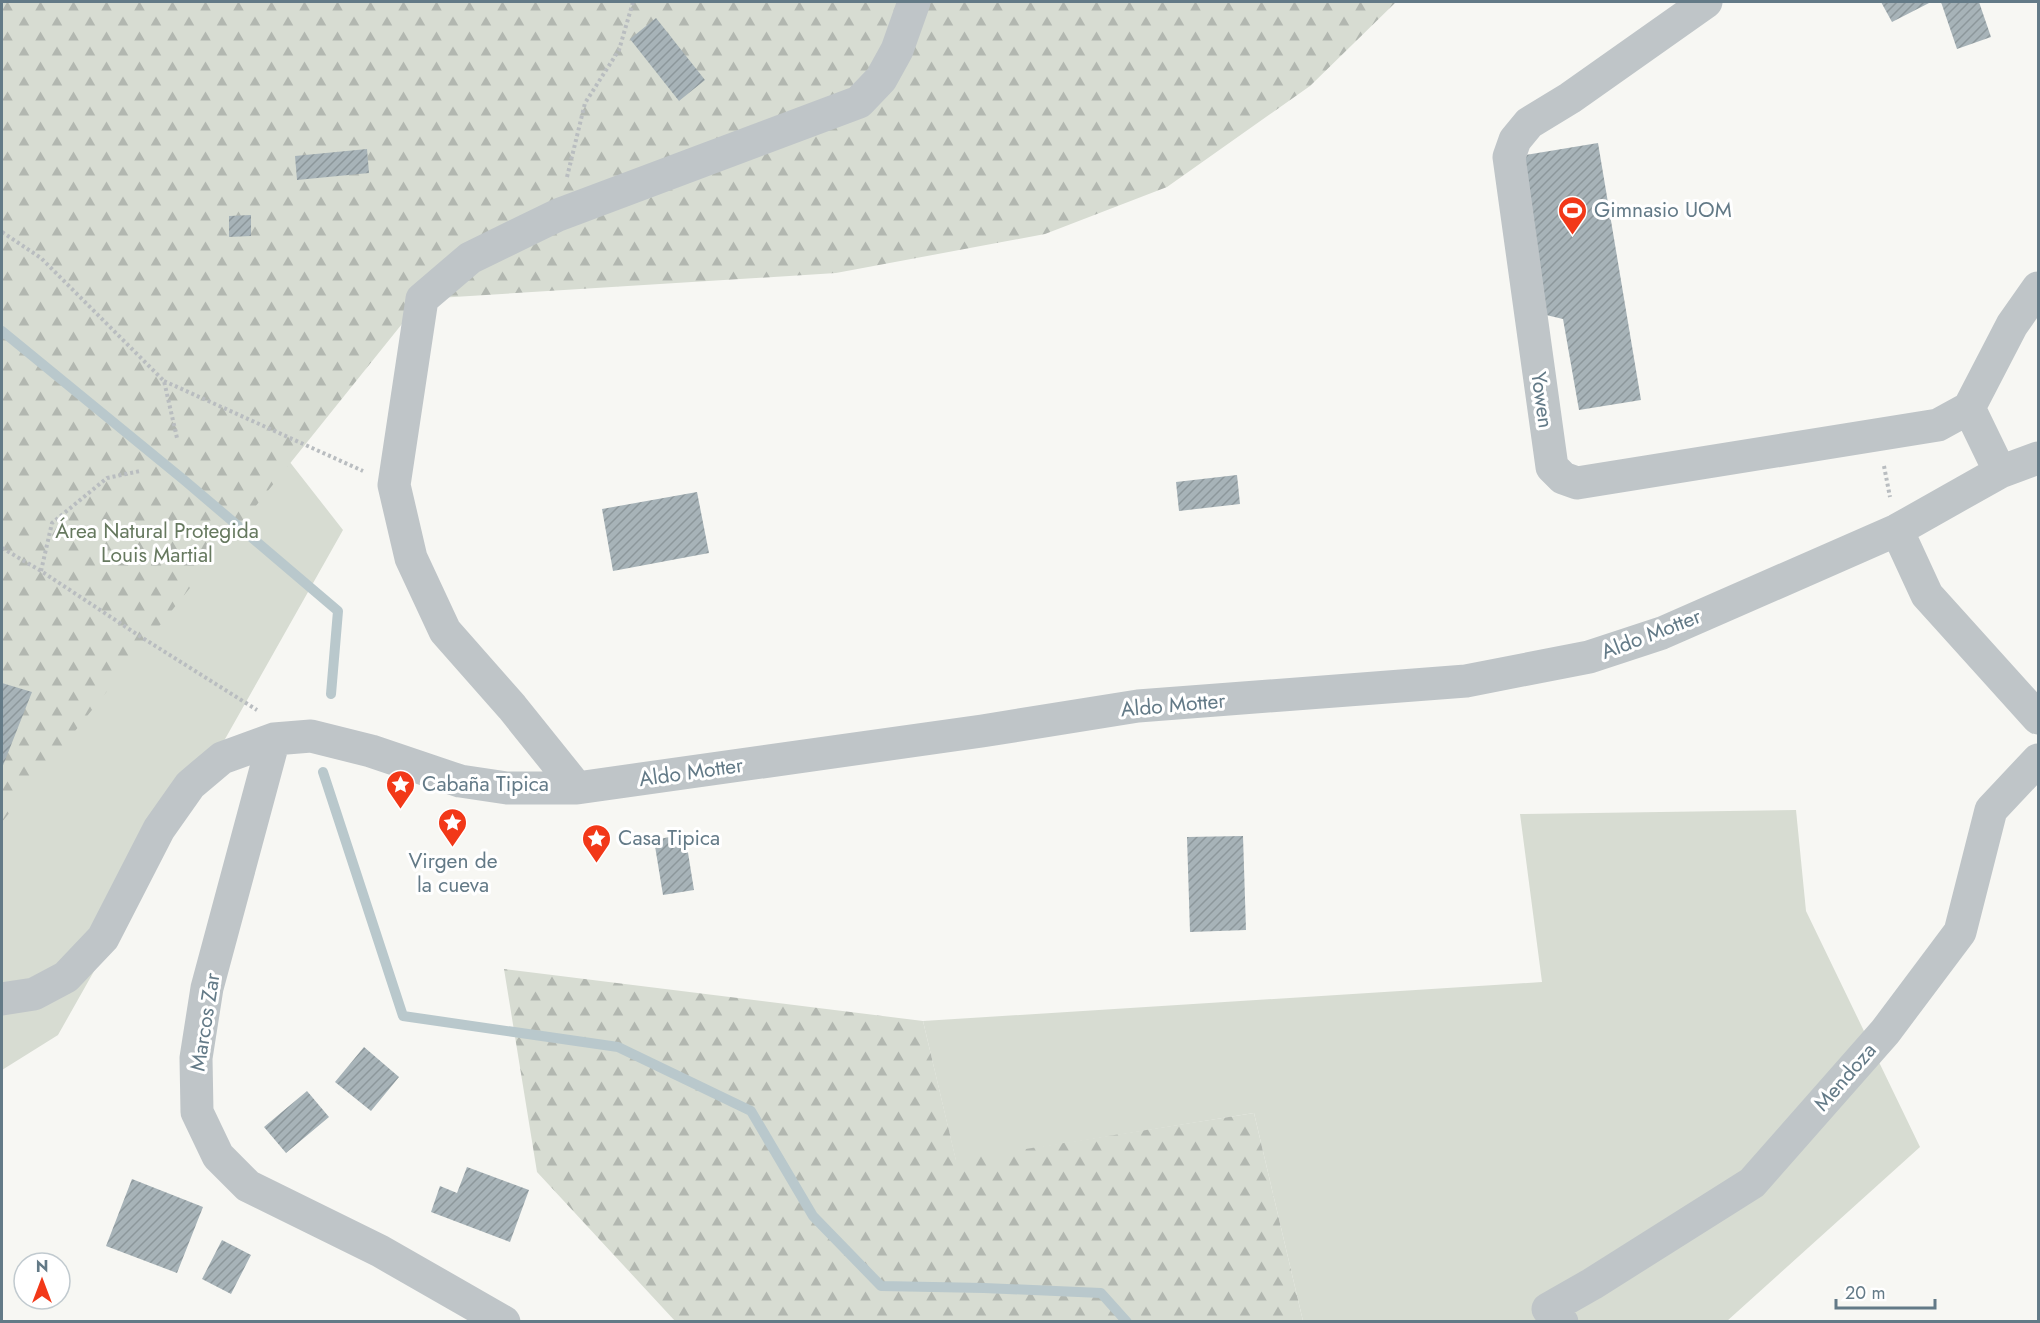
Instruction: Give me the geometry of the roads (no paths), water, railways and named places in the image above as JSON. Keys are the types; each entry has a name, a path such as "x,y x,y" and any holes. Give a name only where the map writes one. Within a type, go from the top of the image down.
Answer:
{"street":[{"path":"577,788 512,707 445,631 411,558 394,485 422,299 470,258 558,215 859,102 881,79 897,50 914,2"},
{"name":"Yowen","path":"1707,2 1570,98 1529,123 1515,140 1509,157 1552,467 1563,478 1577,483 1938,425 1969,408"},
{"path":"2000,472 1969,408 2012,325 2038,288"},
{"name":"Aldo Motter","path":"2,999 34,994 66,977 103,938 159,829 190,785 222,758 273,738 310,736 370,751 460,780 507,788 577,788 982,731 1138,706 1466,681 1578,660 1662,633 1897,530 2000,472 2038,458"},
{"path":"1897,530 1927,595 2038,718"},
{"name":"Marcos Zar","path":"273,738 207,988 196,1058 197,1113 218,1156 248,1186 380,1251 504,1322"},
{"name":"Mendoza","path":"1555,1315 1592,1284 1752,1183 1885,1032 1960,932 1991,810 2038,760"}],"waterway":[{"path":"2,331 184,480 338,611 331,694"},
{"path":"323,772 403,1016 618,1047 751,1111 813,1216 881,1286 1101,1293 1127,1322"}],"place":[{"name":"Gimnasio UOM","path":"1573,236"},
{"name":"Cabaña Tipica","path":"401,810"},
{"name":"Virgen de la cueva","path":"453,848"},
{"name":"Casa Tipica","path":"597,864"}],"park label":[{"name":"Área Natural Protegida Louis Martial","path":"157,543"}]}
